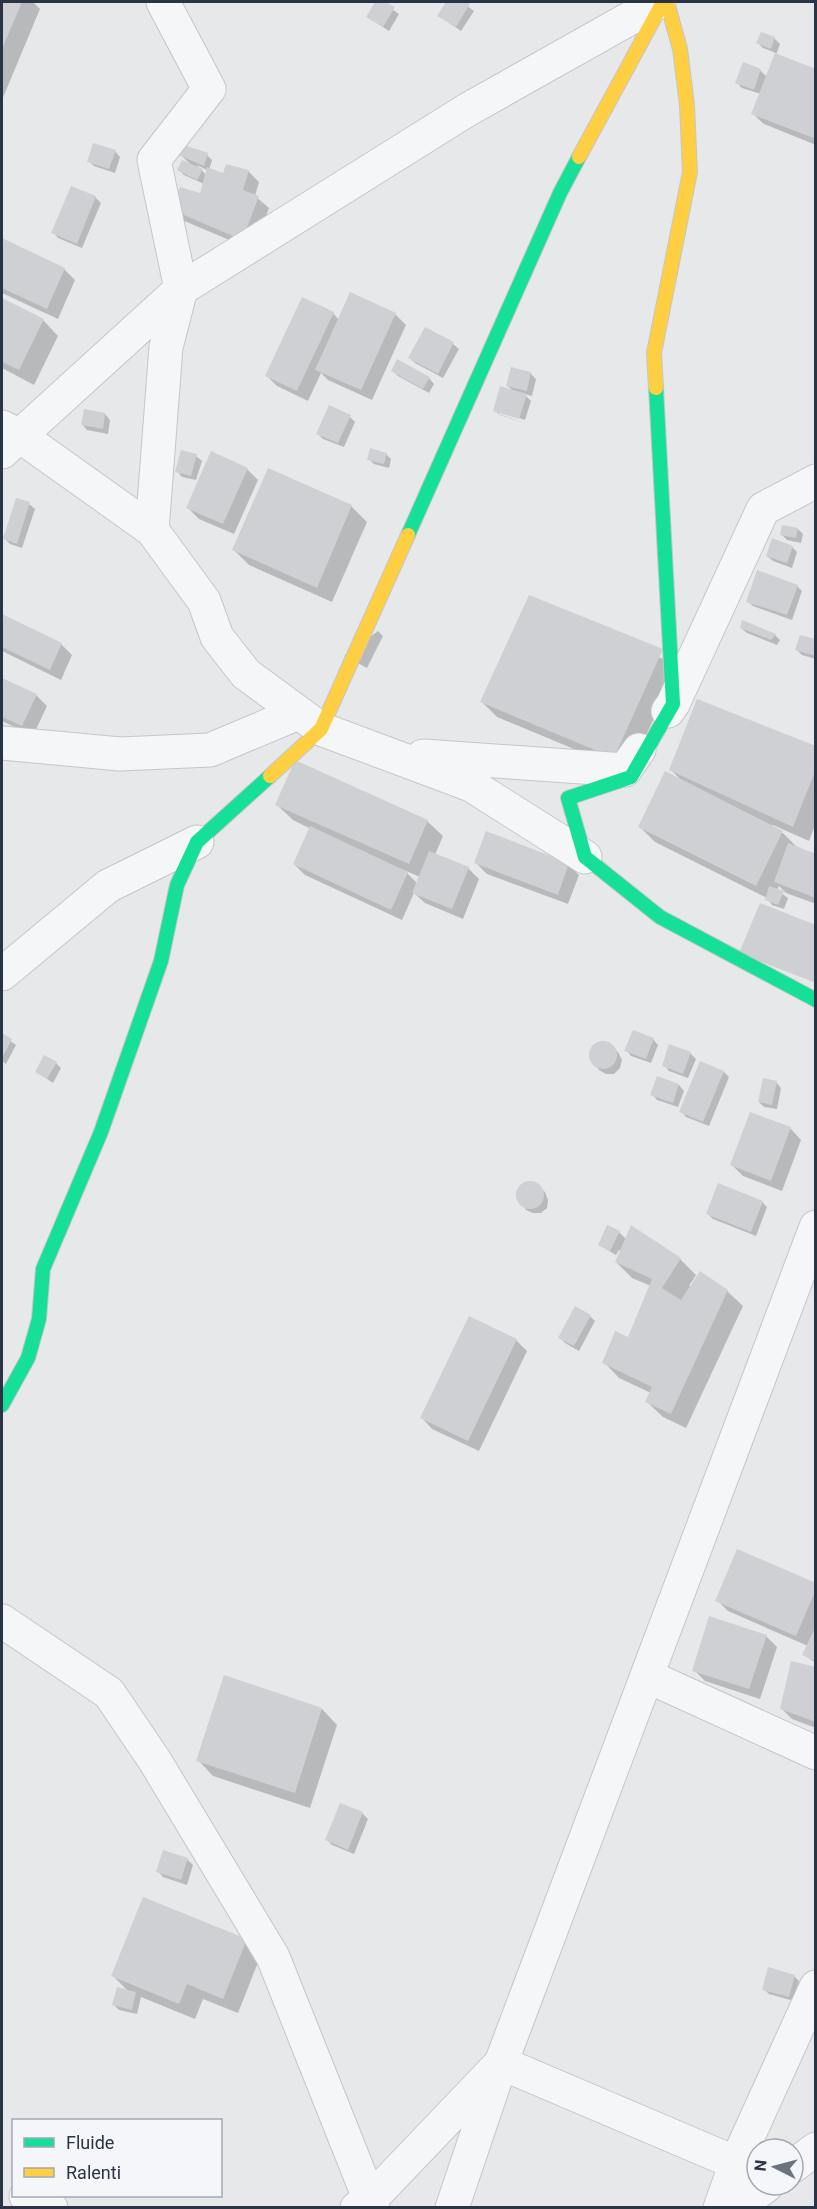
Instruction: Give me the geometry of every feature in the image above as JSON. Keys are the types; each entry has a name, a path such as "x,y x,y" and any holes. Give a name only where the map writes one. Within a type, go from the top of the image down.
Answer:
{"street":[{"path":"152,530 166,347 181,289 154,160 209,89 163,2"},
{"path":"659,2 467,110 181,289 8,438 152,530 204,601 217,637 246,674 309,721 471,785 585,857 660,917 816,1000"},
{"path":"391,754 625,770 673,704 654,353 690,172 687,105 680,49 665,2"},
{"path":"2,1405 28,1358 39,1319 43,1269 101,1132 161,961 177,885 197,842 309,721 560,193 665,2"},
{"path":"585,857 568,798 631,777 673,704 763,509 816,481"},
{"path":"2,743 120,754 210,750 309,721"},
{"path":"2,974 108,886 197,842"},
{"path":"452,2208 501,2063 816,1227"},
{"path":"2,1621 109,1693 155,1761 273,1957 367,2205 501,2063"},
{"path":"646,1676 816,1753"},
{"path":"720,2208 736,2163 816,1987"},
{"path":"501,2063 736,2163"},
{"path":"28,2197 51,2208"},
{"path":"737,2208 751,2197"}],"building":[{"path":"2,2 22,2 2,49"},
{"path":"375,2 385,2 395,7 383,27 366,17"},
{"path":"446,2 470,4 456,27 437,16"},
{"path":"761,32 775,37 771,49 756,43"},
{"path":"775,53 816,69 816,139 751,114"},
{"path":"743,62 761,69 754,90 735,83"},
{"path":"93,143 116,150 109,169 87,162"},
{"path":"181,144 208,153 204,166 178,155"},
{"path":"182,160 203,169 197,180 177,170"},
{"path":"226,164 249,170 243,190 259,196 242,240 170,209 180,187 200,193 207,167 223,173"},
{"path":"71,186 96,196 77,244 51,233"},
{"path":"2,238 65,268 47,309 2,288"},
{"path":"350,292 396,313 361,390 315,370"},
{"path":"302,297 334,312 297,391 265,376"},
{"path":"2,298 44,319 19,370 2,362"},
{"path":"425,327 454,342 438,374 408,358"},
{"path":"397,359 430,377 423,389 391,371"},
{"path":"511,367 531,372 527,391 506,386"},
{"path":"500,386 527,394 519,419 493,411"},
{"path":"329,405 351,415 338,443 316,434"},
{"path":"84,409 105,413 103,429 81,425"},
{"path":"370,448 387,453 384,464 367,460"},
{"path":"181,450 197,454 191,476 175,472"},
{"path":"211,451 248,468 223,524 186,508"},
{"path":"268,468 352,505 317,588 232,550"},
{"path":"16,498 30,502 17,544 3,539"},
{"path":"782,525 798,528 796,538 780,535"},
{"path":"772,538 793,546 787,563 766,556"},
{"path":"757,570 798,585 787,615 746,602"},
{"path":"529,595 663,649 614,758 480,702"},
{"path":"2,614 62,643 50,670 2,647"},
{"path":"742,620 776,634 771,640 740,628"},
{"path":"800,635 816,639 816,656 795,650"},
{"path":"2,678 37,694 22,726 2,717"},
{"path":"697,699 816,746 816,769 793,827 669,770"},
{"path":"295,760 428,820 409,864 275,805"},
{"path":"665,771 783,831 756,886 638,827"},
{"path":"310,826 408,872 391,910 293,864"},
{"path":"486,831 569,863 558,895 474,863"},
{"path":"788,843 816,854 816,898 774,882"},
{"path":"429,851 469,867 452,909 412,893"},
{"path":"769,886 784,891 778,905 765,900"},
{"path":"760,903 816,925 816,983 739,953"},
{"path":"633,1030 654,1038 646,1059 624,1051"},
{"path":"2,1033 12,1039 2,1058"},
{"path":"603,1041 613,1045 617,1055 613,1065 603,1069 593,1065 589,1055 593,1045"},
{"path":"669,1044 691,1052 683,1074 662,1066"},
{"path":"44,1055 57,1062 47,1079 35,1072"},
{"path":"700,1061 724,1071 703,1122 679,1112"},
{"path":"657,1076 679,1084 673,1103 650,1095"},
{"path":"763,1078 777,1081 772,1105 758,1102"},
{"path":"750,1112 791,1127 771,1181 730,1165"},
{"path":"530,1181 540,1185 544,1195 540,1205 530,1209 520,1205 516,1195 520,1185"},
{"path":"718,1183 763,1201 751,1232 706,1214"},
{"path":"607,1225 620,1231 610,1251 598,1245"},
{"path":"631,1225 681,1258 662,1288 681,1300 700,1271 728,1290 671,1414 645,1402 652,1387 602,1363 615,1331 628,1337 652,1279 615,1262"},
{"path":"575,1306 591,1315 574,1346 558,1338"},
{"path":"469,1316 517,1339 468,1441 420,1418"},
{"path":"737,1549 816,1583 816,1589 796,1636 715,1601"},
{"path":"709,1616 767,1635 749,1689 692,1671"},
{"path":"816,1626 816,1661 802,1655"},
{"path":"791,1661 816,1667 816,1722 780,1709"},
{"path":"224,1675 322,1708 295,1793 196,1761"},
{"path":"340,1803 363,1812 348,1850 325,1840"},
{"path":"163,1850 188,1858 181,1880 156,1872"},
{"path":"143,1897 247,1939 223,1999 187,1984 179,2004 111,1976"},
{"path":"768,1967 795,1975 789,1997 762,1990"},
{"path":"117,1987 136,1992 132,2010 112,2005"}],"traffic: fast":[{"path":"408,535 560,193 579,157"},
{"path":"656,388 673,704 631,777 568,798 585,857 660,917 816,1000"},
{"path":"2,1405 28,1358 39,1319 43,1269 101,1132 161,961 177,885 197,842 270,776"}],"traffic: slow":[{"path":"579,157 663,2"},
{"path":"656,388 654,353 690,172 687,105 680,49 667,2"},
{"path":"270,776 321,729 408,535"}]}
